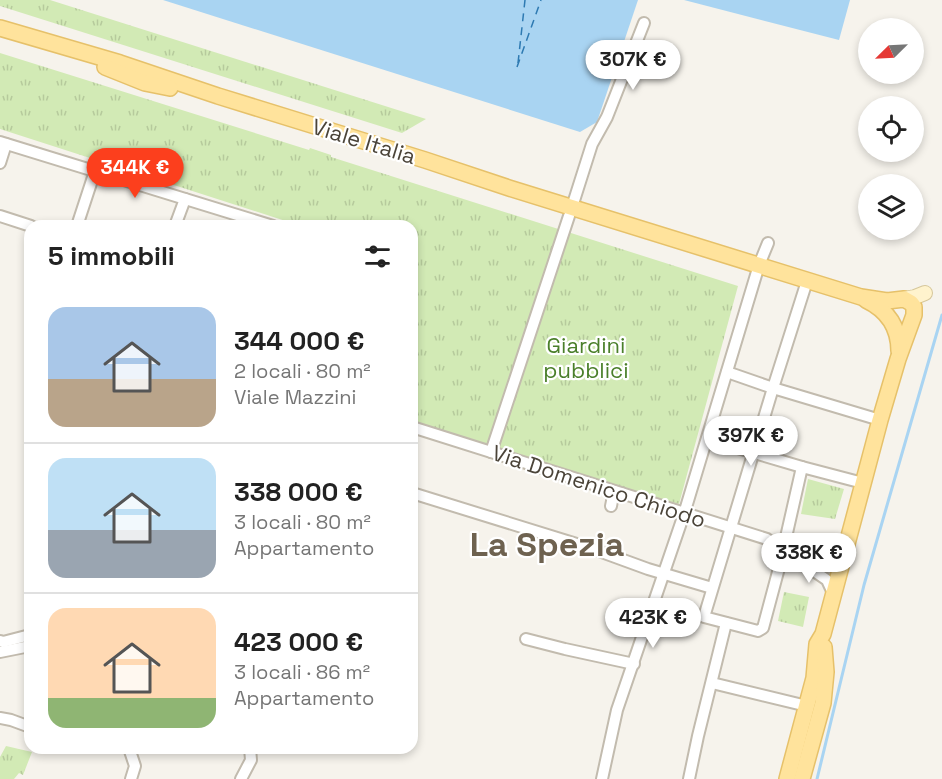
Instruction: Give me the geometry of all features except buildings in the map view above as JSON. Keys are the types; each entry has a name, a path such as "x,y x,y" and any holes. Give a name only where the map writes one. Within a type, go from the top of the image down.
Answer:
{"main road":[{"name":"Viale Italia","path":"3,30 129,66 425,160 509,188 517,200 571,212 609,228 623,223 861,297 900,300"},
{"name":"Viale Italia","path":"861,297 873,303 891,319"},
{"path":"788,779 814,678 817,644 823,634 880,420 913,317 912,303 900,300 889,306 891,319 898,336 898,359"},
{"path":"891,319 904,326 913,317"},
{"path":"802,779 824,695 826,672 823,634"}],"street":[{"path":"491,452 592,144 607,117 644,23"},
{"path":"0,163 3,143 185,199 238,220"},
{"path":"79,220 95,171"},
{"path":"178,220 185,199"},
{"path":"0,216 24,224"},
{"path":"602,779 618,710 684,514 759,265 768,243"},
{"path":"802,467 763,628 758,631 704,617 807,281"},
{"path":"727,372 880,420"},
{"name":"Via Domenico Chiodo","path":"418,429 767,539 782,552 798,560"},
{"path":"707,439 863,483"},
{"path":"611,506 614,491"},
{"path":"418,495 712,588"},
{"path":"798,560 841,566"},
{"path":"798,560 827,580 833,593"},
{"path":"689,779 726,623"},
{"path":"0,641 24,637"},
{"path":"526,639 634,664"},
{"path":"0,652 24,647"},
{"path":"712,683 807,706"},
{"path":"0,718 24,725"},
{"path":"131,754 135,766 131,779"},
{"path":"241,779 251,760 250,754"}],"green space":[{"path":"0,0 50,0 426,119 402,133 0,6"},
{"name":"Giardini pubblici","path":"0,53 309,150 310,148 331,155 331,157 738,286 679,504 609,485 418,424 418,220 282,220 0,129"},
{"path":"808,479 844,489 835,519 801,514"},
{"path":"784,592 809,597 803,627 778,621"},
{"path":"6,746 24,750 24,754 31,754 23,775 19,773 14,779 0,779 0,757"}],"water":[{"path":"163,0 638,0 597,122 580,132"},
{"path":"684,0 850,0 839,40"}],"waterway":[{"path":"817,779 864,585 942,315"}],"ferry route":[{"path":"518,63 525,0"},
{"path":"517,67 541,0"}],"district":[{"name":"La Spezia","path":"547,544"}]}
